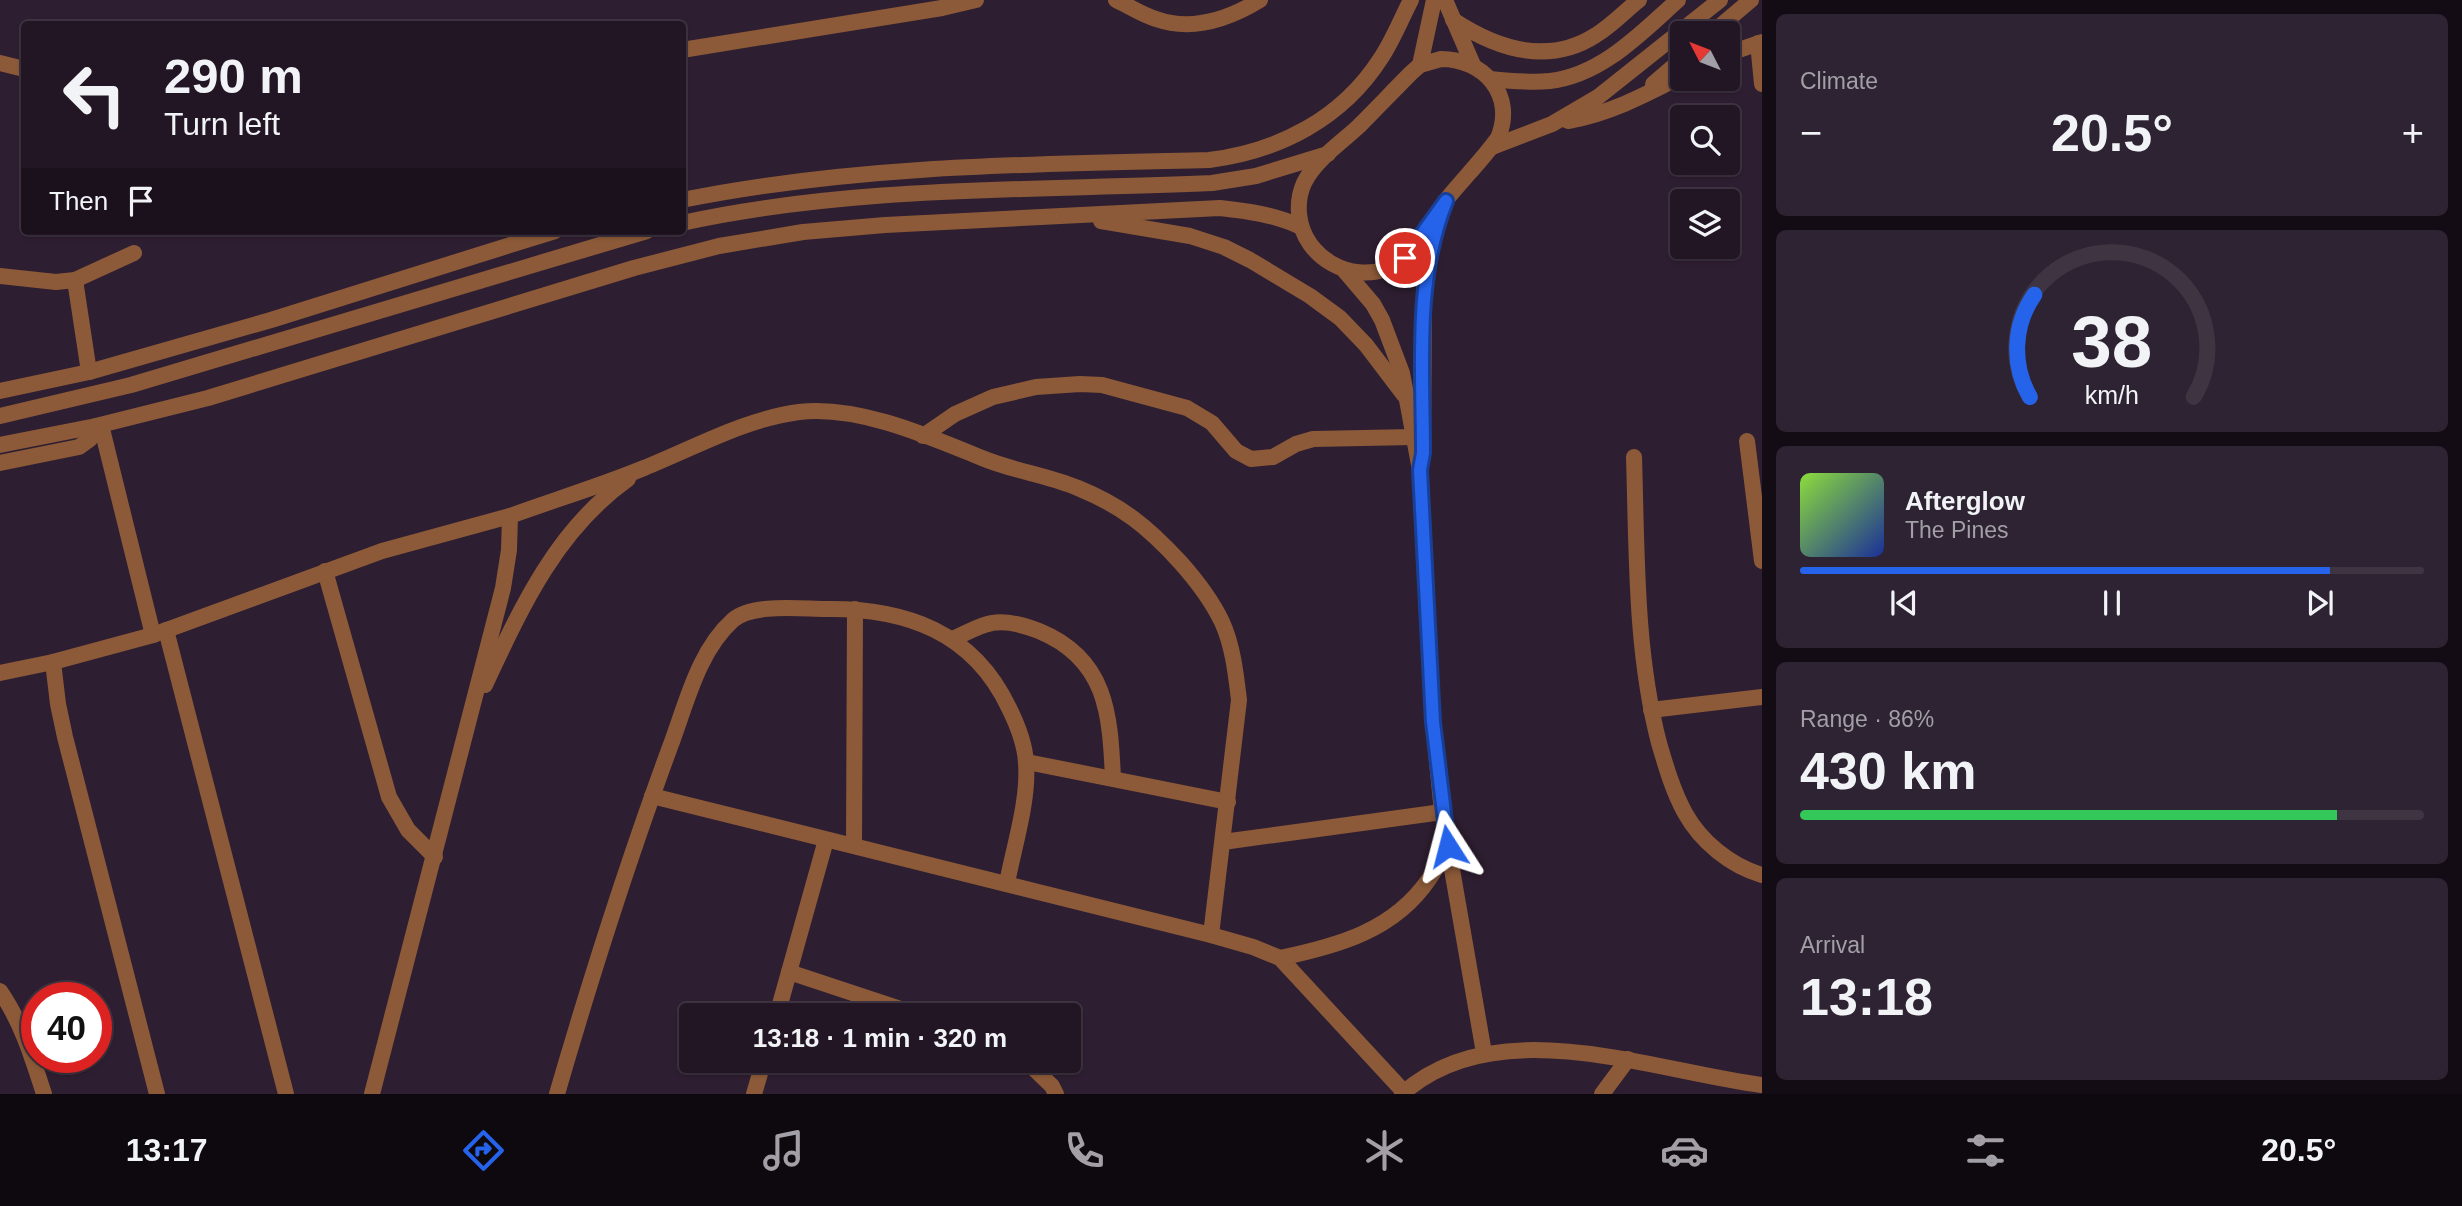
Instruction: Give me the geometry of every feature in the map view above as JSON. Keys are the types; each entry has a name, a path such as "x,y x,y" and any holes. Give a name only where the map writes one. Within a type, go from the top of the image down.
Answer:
{"street":[{"path":"686,49 942,8 976,0"},
{"path":"1116,0 1157,20 1195,25 1235,15 1260,0"},
{"path":"686,199 767,185 880,172 1228,158 1263,149 1322,120 1346,101 1369,75 1390,43 1411,0"},
{"path":"1420,65 1434,0"},
{"path":"1445,0 1473,65"},
{"path":"1453,20 1485,39 1531,52 1565,49 1597,35 1639,0"},
{"path":"1490,79 1551,81 1583,71 1610,57 1678,0"},
{"path":"1492,147 1552,124 1586,104 1619,82 1720,0"},
{"path":"1726,21 1751,0"},
{"path":"1597,35 1610,57"},
{"path":"1740,49 1760,42 1762,84"},
{"path":"1344,270 1374,272 1395,265 1412,250 1446,201 1492,147 1502,128 1504,117 1500,97 1490,79 1473,65 1463,61 1441,60 1420,65 1328,154 1304,183 1299,206 1301,227 1306,237 1319,254 1344,270 1373,304 1397,355 1420,470 1433,722 1443,812 1484,1053"},
{"path":"0,63 21,68"},
{"path":"1633,101 1670,69"},
{"path":"1552,124 1589,117 1633,101 1670,82"},
{"path":"686,222 786,204 878,195 1190,184 1256,176 1328,154"},
{"path":"1190,160 1190,184"},
{"path":"1420,470 1423,453 1424,286 1430,246 1446,201"},
{"path":"0,445 208,398 634,268 719,246 790,234 844,228 1220,208 1262,214 1287,220 1301,227"},
{"path":"1068,216 1190,236 1237,253 1310,296 1340,318 1366,345 1406,399"},
{"path":"0,391 89,372 271,320 542,235"},
{"path":"0,416 131,385 634,235"},
{"path":"0,276 56,282 75,280 134,253"},
{"path":"75,280 89,372"},
{"path":"923,436 955,414 993,397 1036,387 1080,384 1102,385 1187,408 1212,423 1236,451 1251,459 1273,457 1296,444 1313,439 1413,437"},
{"path":"0,673 53,662 160,633 382,551 510,516 642,469 732,431 781,415 837,411 877,421 992,462 1075,486 1107,501 1136,518 1164,543 1204,589 1223,624 1236,673 1239,700 1211,935"},
{"path":"0,463 79,447 90,439 98,425"},
{"path":"98,425 160,633 286,1094"},
{"path":"1747,441 1762,561"},
{"path":"1634,457 1639,625 1651,710 1668,776 1686,815 1710,844 1731,861 1762,875"},
{"path":"472,712 529,593 555,551 604,498 642,469"},
{"path":"372,1094 503,588 509,550 510,516"},
{"path":"325,571 389,797 408,830 435,857"},
{"path":"854,845 855,609"},
{"path":"557,1094 652,796 697,675 716,639 735,618 758,610 855,609 890,614 927,626 952,639 976,658 1002,692 1017,725 1027,762 1024,796 1007,883"},
{"path":"952,639 993,623 1011,623 1055,638 1074,650 1089,668 1104,697 1110,722 1114,778"},
{"path":"53,662 65,737 157,1094"},
{"path":"1651,710 1762,697"},
{"path":"1027,762 1228,802"},
{"path":"652,796 1007,883 1268,952 1279,958 1403,1093 1443,1067 1484,1053 1539,1050 1628,1059 1754,1087"},
{"path":"1223,842 1443,812"},
{"path":"780,1003 826,840"},
{"path":"1279,958 1334,946 1386,923 1429,881 1448,846"},
{"path":"789,972 883,1003"},
{"path":"0,990 14,1010 26,1037 44,1094"},
{"path":"1602,1094 1628,1059"},
{"path":"754,1094 760,1073"},
{"path":"1038,1073 1056,1094"}],"route":[{"path":"1405,258 1446,201 1430,246 1424,286 1423,453 1420,470 1433,722 1448,846"}]}
